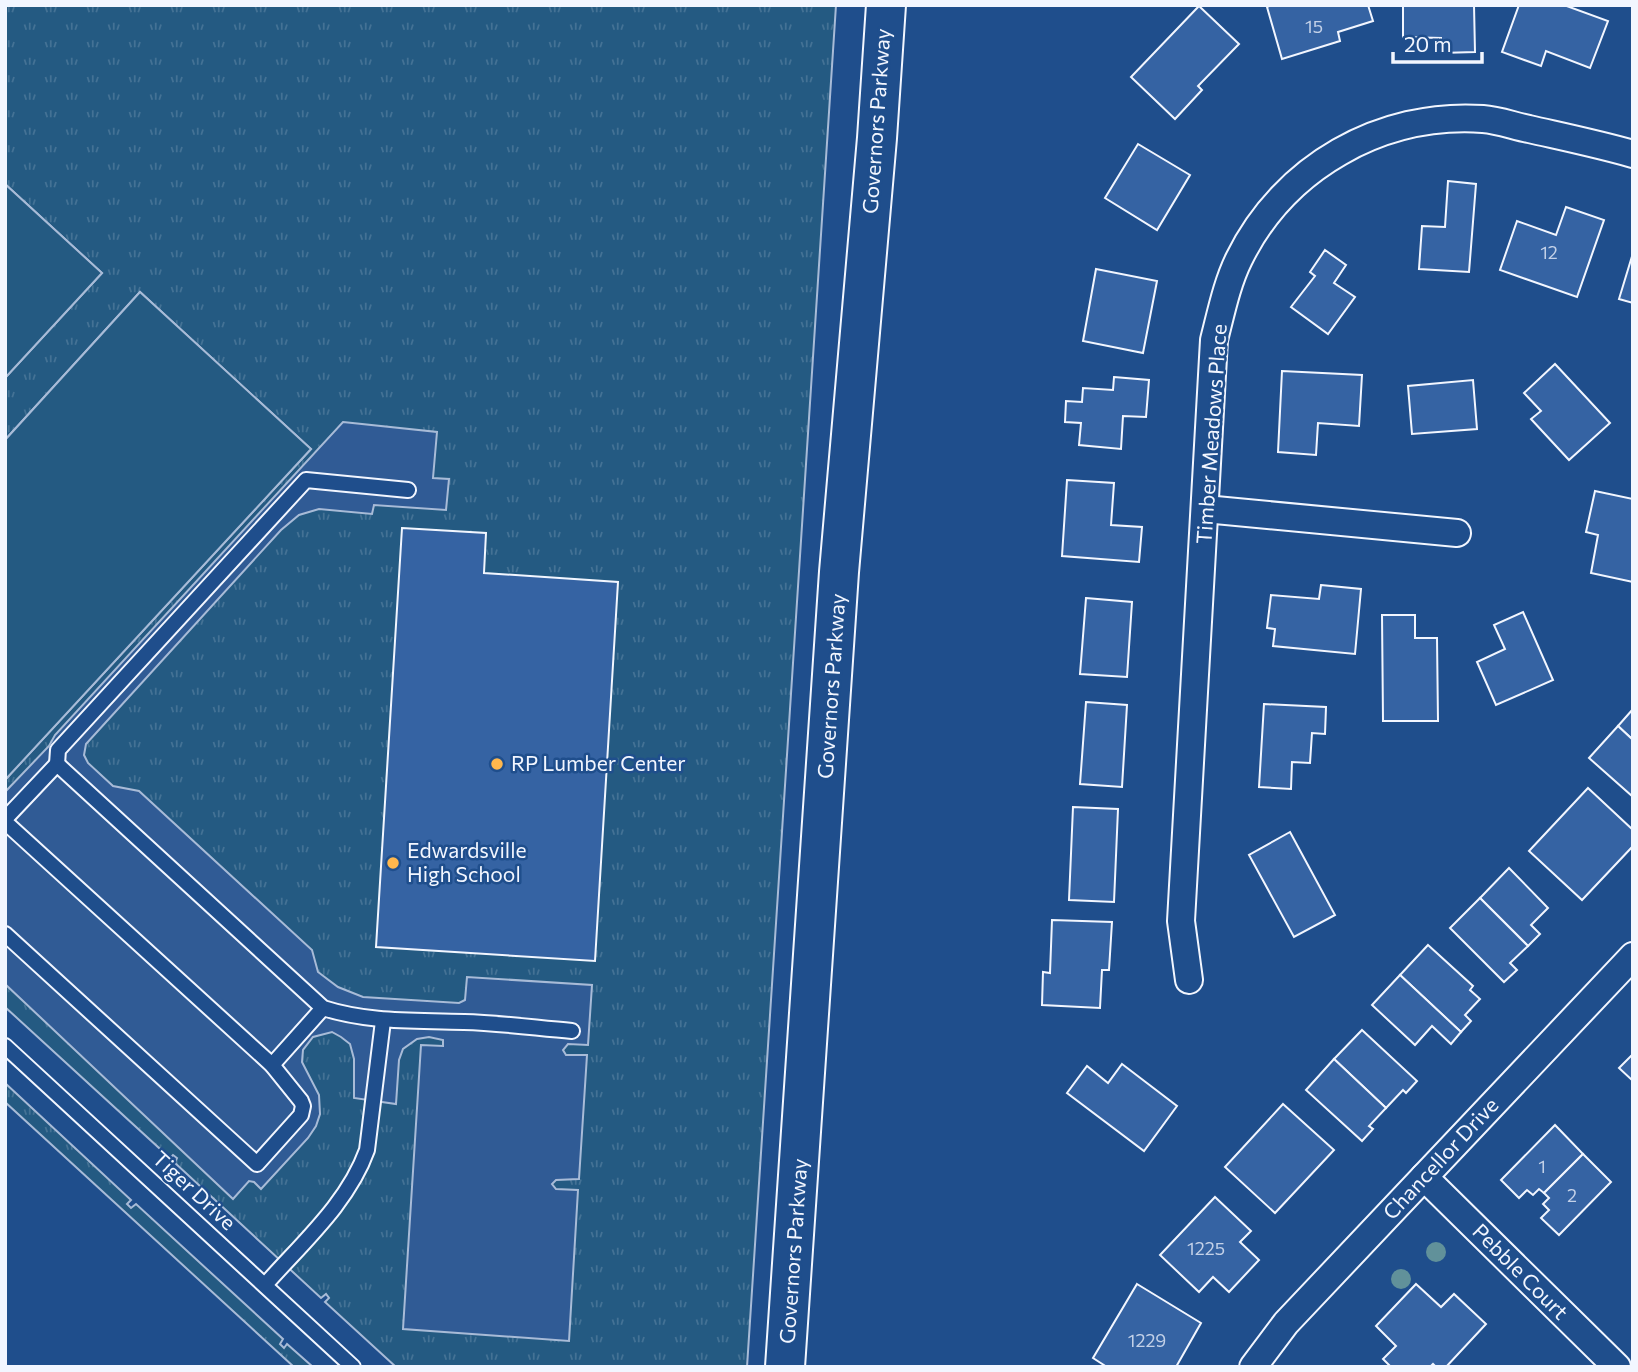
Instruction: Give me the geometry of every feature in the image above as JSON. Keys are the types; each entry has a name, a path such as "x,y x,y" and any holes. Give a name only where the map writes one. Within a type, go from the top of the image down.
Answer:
{"main road":[{"name":"Governors Parkway","path":"785,1367 839,572 886,5"}],"street":[{"name":"Timber Meadows Place","path":"1189,980 1181,921 1214,340 1238,261 1252,236 1296,182 1336,152 1381,132 1420,122 1485,119 1633,154"},
{"path":"1205,509 1457,533"},
{"name":"Chancellor Drive","path":"1253,1367 1286,1323 1633,956"},
{"name":"Pebble Court","path":"1423,1177 1617,1367"}],"lane":[{"path":"5,934 257,1164 301,1115 301,1101 272,1065 5,820 57,764 58,750 306,480 408,490"},
{"path":"57,764 324,1008 344,1015 383,1021 467,1022 572,1031"},
{"path":"272,1065 324,1008"},
{"path":"265,1285 335,1207 360,1170 367,1150 383,1021"},
{"name":"Tiger Drive","path":"5,1046 354,1367"}],"green space":[{"name":"Edwardsville High School","path":"5,5 836,5 747,1367 396,1367 325,1302 329,1298 326,1294 321,1298 175,1163 177,1158 173,1155 170,1158 5,1007 5,780 311,449 140,292 5,440 5,378 102,273 5,184"},
{"path":"5,184 102,273 5,378"},
{"path":"140,292 311,449 5,780 5,440"},
{"path":"5,1083 131,1200 127,1204 131,1208 136,1204 283,1339 280,1344 284,1348 287,1344 313,1367 294,1367 5,1102"}],"shaded area":[{"path":"343,422 437,432 433,478 449,479 446,510 374,505 372,514 319,509 299,515 281,530 86,744 84,755 88,763 113,786 139,791 312,950 318,972 338,987 363,997 459,1003 465,1000 467,977 592,985 588,1045 568,1044 563,1050 566,1055 587,1055 579,1179 556,1180 552,1184 556,1189 578,1190 569,1341 403,1329 421,1045 443,1046 443,1040 429,1037 417,1039 403,1049 399,1060 396,1104 354,1098 354,1059 350,1044 332,1032 313,1037 303,1050 302,1062 319,1095 320,1114 316,1126 261,1189 249,1181 233,1199 5,984 5,792"}],"building":[{"path":"1368,5 1373,21 1338,32 1340,41 1282,59 1267,7"},
{"path":"1403,5 1474,5 1475,52 1441,53 1441,38 1403,37"},
{"path":"1519,5 1564,5 1608,21 1590,68 1546,51 1541,66 1502,52"},
{"path":"1199,6 1239,44 1198,86 1202,90 1175,119 1131,77"},
{"path":"1138,144 1190,175 1157,230 1105,198"},
{"path":"1448,181 1476,184 1469,272 1419,269 1422,226 1445,227"},
{"path":"1566,207 1604,220 1577,297 1500,270 1517,221 1556,235"},
{"path":"1325,250 1346,265 1334,283 1355,297 1328,334 1291,307 1315,276 1310,272"},
{"path":"1633,253 1633,303 1619,299"},
{"path":"1096,269 1157,281 1143,353 1083,341"},
{"path":"1555,364 1610,423 1569,460 1531,419 1541,411 1524,393"},
{"path":"1282,371 1362,375 1359,426 1318,423 1316,455 1278,452"},
{"path":"1114,377 1149,380 1146,417 1123,416 1121,449 1079,445 1081,423 1065,422 1066,401 1082,402 1083,388 1113,390"},
{"path":"1473,380 1477,429 1412,434 1408,386"},
{"path":"1067,480 1114,483 1111,525 1142,527 1139,562 1062,556"},
{"path":"1595,491 1633,499 1633,582 1591,573 1598,535 1586,532"},
{"name":"RP Lumber Center","path":"402,528 486,533 484,573 618,582 595,961 376,947"},
{"path":"1321,585 1361,589 1355,654 1273,646 1275,629 1267,628 1271,595 1319,599"},
{"path":"1086,598 1132,602 1127,677 1080,674"},
{"path":"1523,612 1553,680 1496,705 1477,662 1505,649 1494,625"},
{"path":"1382,615 1415,615 1415,638 1437,638 1438,721 1383,721"},
{"path":"1086,702 1127,705 1122,787 1080,784"},
{"path":"1264,704 1326,707 1325,734 1312,733 1310,763 1292,762 1291,789 1259,787"},
{"path":"1633,709 1633,740 1618,726"},
{"path":"1618,726 1633,740 1632,796 1589,758"},
{"path":"1588,788 1633,830 1633,846 1582,900 1529,851"},
{"path":"1073,807 1118,809 1114,902 1069,900"},
{"path":"1290,832 1335,915 1294,937 1249,855"},
{"path":"1509,868 1548,908 1531,925 1540,934 1528,946 1480,898"},
{"path":"1480,898 1528,946 1510,963 1517,970 1504,982 1450,928"},
{"path":"1052,920 1112,922 1109,970 1102,970 1100,1008 1042,1005 1043,972 1050,973"},
{"path":"1428,945 1473,986 1470,990 1480,999 1465,1015 1471,1021 1461,1032 1400,975"},
{"path":"1400,975 1461,1032 1451,1044 1432,1026 1415,1045 1372,1005"},
{"path":"1362,1030 1417,1081 1406,1093 1403,1090 1386,1108 1334,1059"},
{"path":"1633,1057 1633,1081 1619,1068"},
{"path":"1334,1059 1386,1108 1369,1126 1373,1129 1362,1141 1306,1090"},
{"path":"1122,1064 1177,1106 1144,1151 1067,1093 1087,1066 1108,1083"},
{"path":"1283,1104 1334,1150 1275,1213 1225,1167"},
{"path":"1555,1125 1583,1154 1544,1193 1539,1189 1533,1195 1527,1190 1519,1198 1501,1180"},
{"path":"1583,1154 1611,1182 1559,1235 1541,1218 1549,1210 1543,1204 1549,1198 1544,1193"},
{"path":"1215,1197 1251,1231 1240,1242 1259,1260 1229,1292 1213,1277 1199,1292 1160,1255"},
{"path":"1137,1284 1201,1323 1176,1367 1107,1367 1093,1358"},
{"path":"1416,1284 1441,1307 1454,1294 1486,1324 1446,1367 1436,1367 1433,1364 1430,1367 1391,1367 1383,1359 1396,1346 1376,1326"}],"place":[{"name":"RP Lumber Center","path":"497,764"},
{"name":"Edwardsville High School","path":"393,863"}]}
